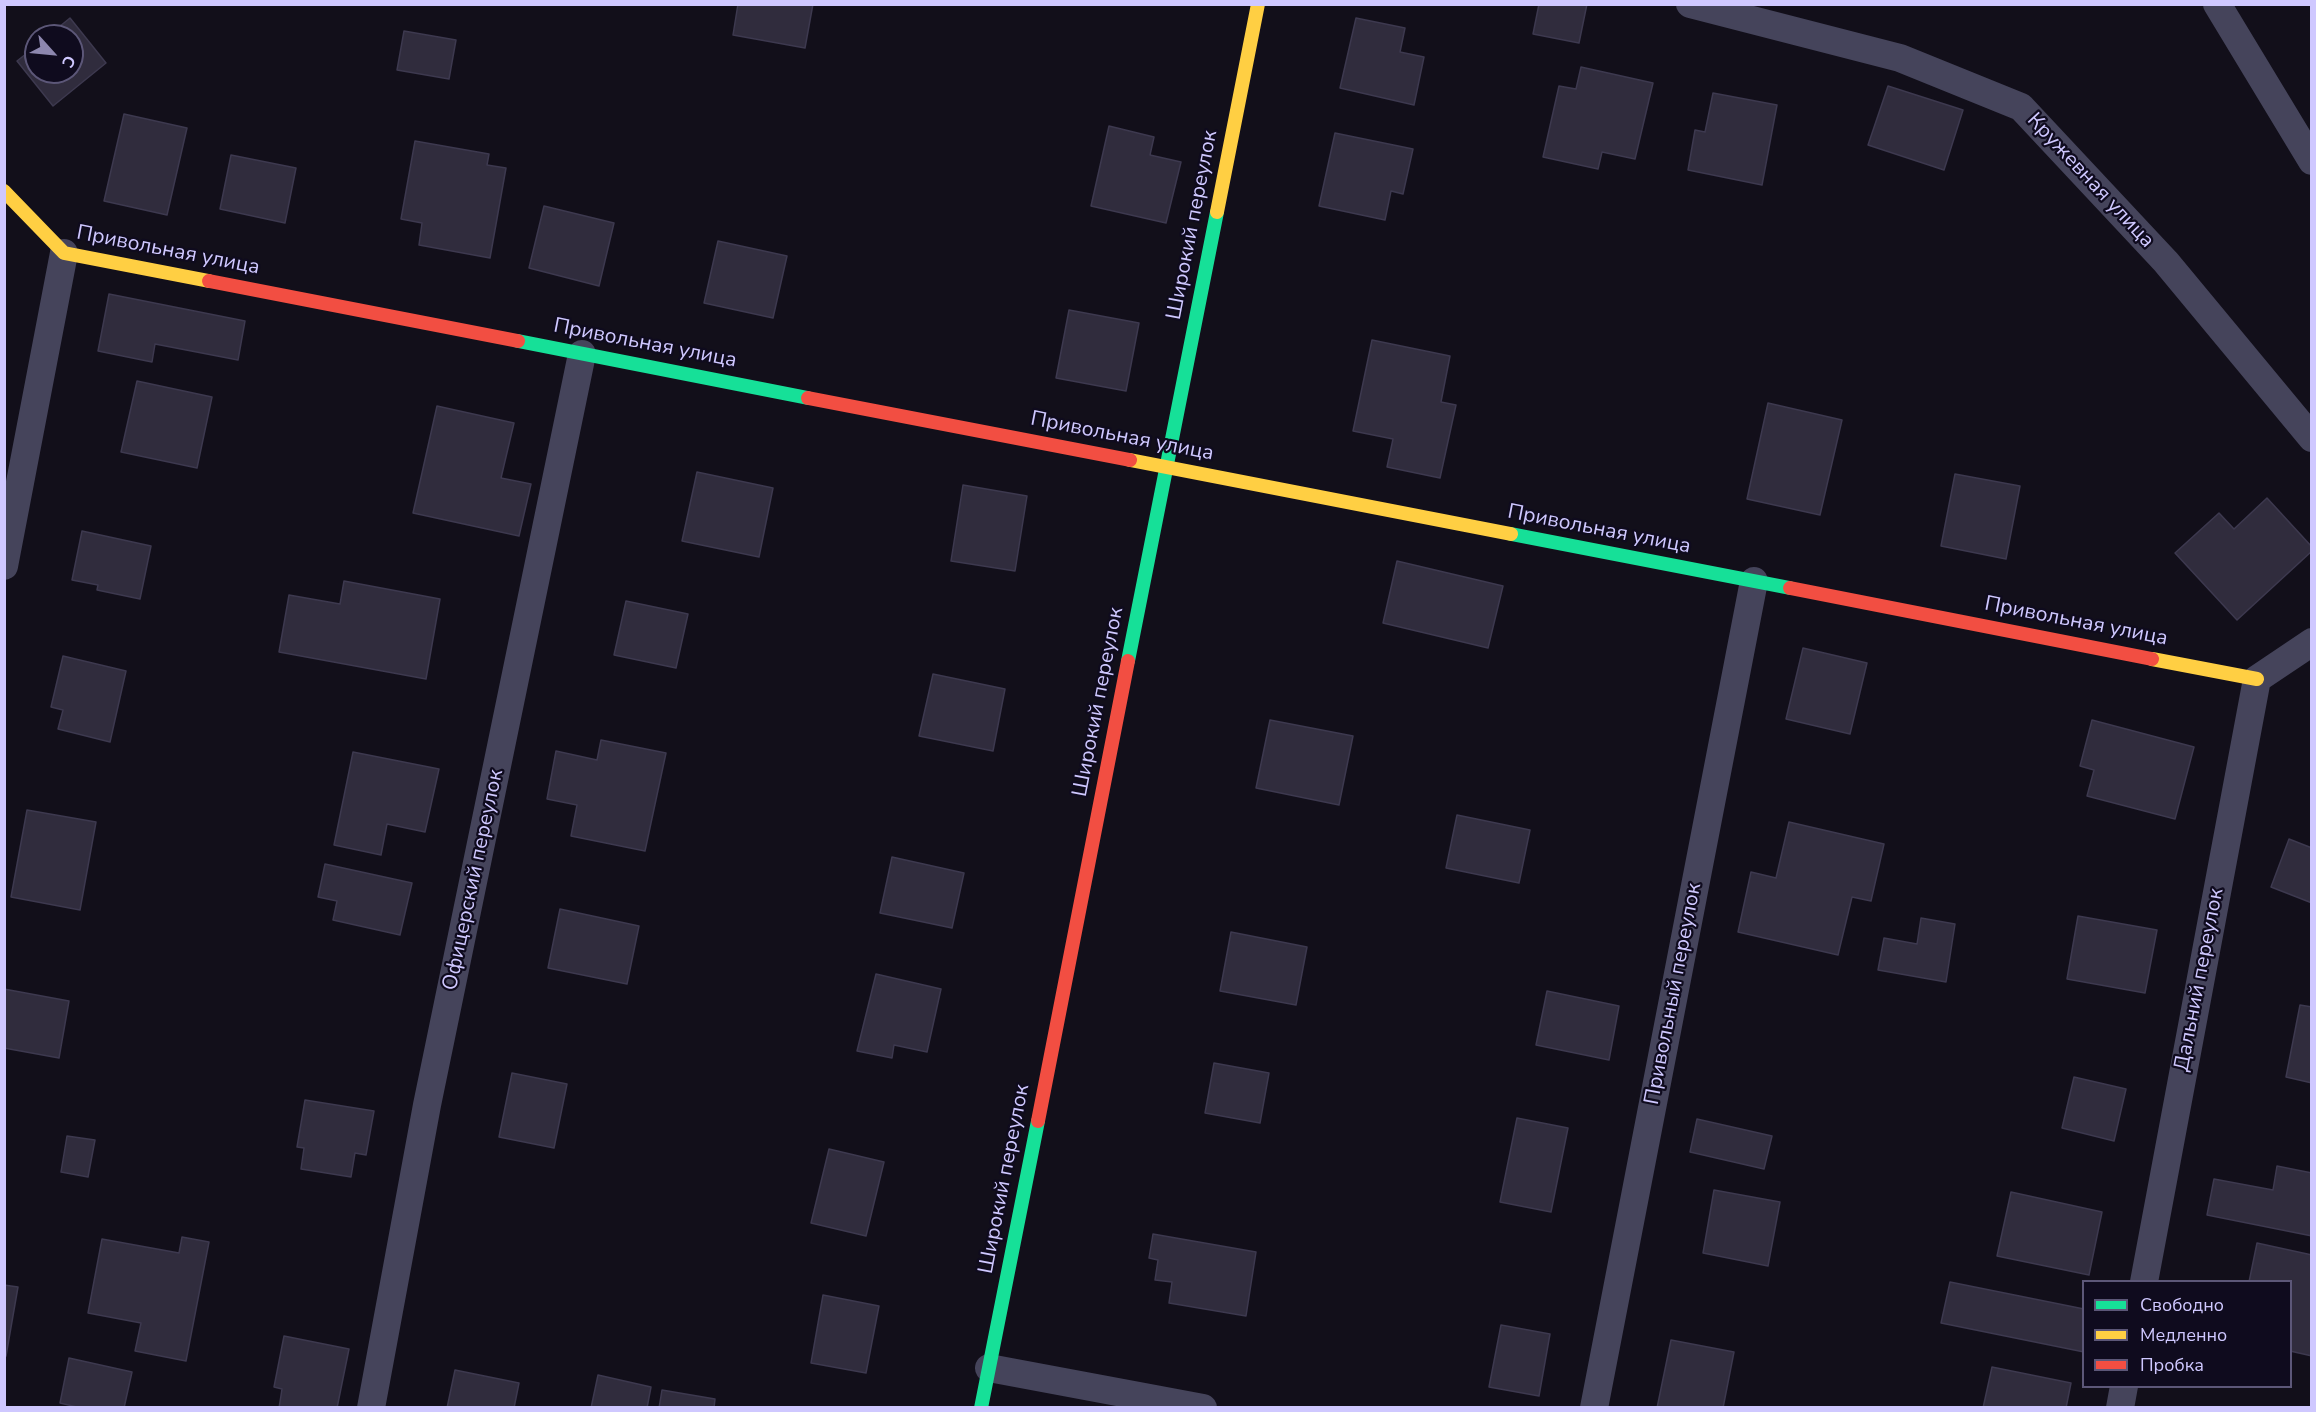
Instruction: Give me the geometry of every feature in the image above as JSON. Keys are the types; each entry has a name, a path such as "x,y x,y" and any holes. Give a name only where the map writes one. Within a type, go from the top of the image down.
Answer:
{"street":[{"name":"Широкий переулок","path":"981,1407 1258,4"},
{"name":"Кружевная улица","path":"1690,4 1900,58 2021,107 2166,262 2312,438"},
{"path":"2217,4 2312,161"},
{"name":"Привольная улица","path":"4,191 64,253 2257,679"},
{"path":"4,566 64,253"},
{"name":"Офицерский переулок","path":"371,1407 427,1105 582,354"},
{"name":"Привольный переулок","path":"1594,1407 1754,581"},
{"path":"2257,679 2312,642"},
{"name":"Дальний переулок","path":"2144,1280 2257,679"},
{"path":"989,1368 1203,1407"},
{"path":"2120,1407 2124,1388"}],"building":[{"path":"738,4 813,4 805,48 733,35"},
{"path":"1539,4 1587,4 1579,43 1533,34"},
{"path":"70,18 75,24 63,24"},
{"path":"1356,18 1405,28 1400,52 1424,57 1414,105 1340,88"},
{"path":"404,31 456,40 449,79 397,70"},
{"path":"84,36 106,63 84,81"},
{"path":"24,55 24,70 17,61"},
{"path":"1581,67 1653,83 1635,159 1602,152 1598,169 1543,157 1559,86 1576,89"},
{"path":"35,84 80,84 53,106"},
{"path":"1888,86 1963,110 1944,170 1868,145"},
{"path":"1713,93 1777,105 1762,185 1688,170 1695,130 1705,132"},
{"path":"124,114 187,128 167,215 104,201"},
{"path":"1109,126 1154,137 1150,155 1181,162 1166,223 1091,206"},
{"path":"1335,133 1413,149 1403,194 1391,191 1385,220 1319,206"},
{"path":"415,141 489,154 487,165 506,168 490,258 419,245 422,223 401,219"},
{"path":"231,155 296,168 285,223 220,209"},
{"path":"544,206 614,223 599,286 529,268"},
{"path":"718,241 787,256 773,318 704,303"},
{"path":"109,294 245,321 238,360 155,344 152,362 98,351"},
{"path":"1069,310 1139,323 1126,391 1056,378"},
{"path":"1372,340 1450,356 1441,402 1456,405 1440,478 1387,467 1393,439 1353,431"},
{"path":"137,381 212,397 197,468 121,452"},
{"path":"1768,403 1842,420 1820,515 1747,499"},
{"path":"437,406 514,423 501,478 531,484 519,536 413,513"},
{"path":"697,472 773,488 759,557 682,541"},
{"path":"1955,474 2020,486 2006,559 1941,546"},
{"path":"963,485 1027,496 1015,571 951,561"},
{"path":"2267,498 2312,547 2312,551 2237,620 2175,553 2219,513 2234,529"},
{"path":"82,531 151,546 140,599 97,590 98,585 72,580"},
{"path":"1397,561 1503,586 1488,648 1383,623"},
{"path":"344,581 440,599 426,679 279,652 289,595 340,604"},
{"path":"626,601 688,614 676,668 614,655"},
{"path":"1803,648 1867,663 1850,734 1786,719"},
{"path":"63,656 126,671 110,742 58,729 63,710 51,707"},
{"path":"933,674 1005,689 993,751 919,736"},
{"path":"1270,720 1353,736 1339,805 1256,788"},
{"path":"2092,720 2194,747 2175,819 2087,796 2094,770 2080,766"},
{"path":"601,740 666,753 645,851 571,836 577,805 547,799 556,751 597,760"},
{"path":"353,752 439,769 425,832 387,824 381,855 334,845"},
{"path":"27,810 96,822 80,910 11,897"},
{"path":"1457,815 1530,830 1519,883 1446,868"},
{"path":"1789,822 1884,844 1871,901 1852,897 1838,955 1738,932 1751,872 1776,878"},
{"path":"2289,839 2312,848 2312,903 2271,887"},
{"path":"892,857 964,873 952,928 880,913"},
{"path":"325,864 412,883 400,935 333,920 337,901 318,897"},
{"path":"560,909 639,926 627,984 548,968"},
{"path":"2078,916 2157,930 2145,993 2067,979"},
{"path":"1921,918 1955,924 1946,982 1878,970 1884,938 1917,944"},
{"path":"1231,932 1307,947 1296,1005 1220,991"},
{"path":"876,974 941,989 927,1052 894,1045 892,1058 857,1051"},
{"path":"4,989 69,1001 59,1058 4,1048"},
{"path":"1547,991 1619,1006 1609,1060 1536,1045"},
{"path":"2300,1005 2312,1007 2312,1083 2286,1077"},
{"path":"1214,1063 1269,1073 1260,1123 1205,1113"},
{"path":"512,1073 567,1084 554,1148 499,1137"},
{"path":"2074,1077 2126,1089 2114,1141 2062,1128"},
{"path":"305,1100 374,1111 366,1155 355,1153 351,1177 301,1169 304,1148 297,1147"},
{"path":"1517,1118 1568,1128 1551,1212 1500,1202"},
{"path":"1697,1119 1772,1136 1764,1169 1690,1152"},
{"path":"67,1136 95,1140 88,1177 61,1172"},
{"path":"829,1149 884,1162 866,1236 811,1223"},
{"path":"2277,1166 2312,1173 2312,1236 2207,1215 2214,1179 2273,1190"},
{"path":"1714,1190 1780,1202 1768,1266 1703,1253"},
{"path":"2011,1192 2102,1212 2089,1275 1997,1256"},
{"path":"1153,1234 1256,1252 1246,1316 1169,1303 1172,1282 1155,1280 1158,1260 1149,1258"},
{"path":"182,1237 209,1242 186,1361 135,1351 141,1323 88,1313 102,1239 179,1253"},
{"path":"2257,1243 2312,1255 2312,1356 2292,1351 2292,1280 2249,1280"},
{"path":"1950,1282 2082,1309 2082,1352 1941,1323"},
{"path":"4,1285 18,1287 6,1356 4,1356"},
{"path":"823,1295 879,1306 866,1373 811,1363"},
{"path":"1501,1325 1550,1334 1539,1396 1489,1387"},
{"path":"284,1336 349,1349 337,1408 279,1408 282,1389 274,1387"},
{"path":"1671,1340 1734,1352 1723,1408 1657,1408"},
{"path":"69,1358 132,1372 124,1408 81,1408 60,1403"},
{"path":"1992,1367 2071,1383 2066,1408 1983,1408"},
{"path":"455,1370 519,1383 514,1408 447,1408"},
{"path":"598,1375 651,1387 647,1408 591,1408"},
{"path":"662,1390 715,1399 714,1408 659,1408"}],"traffic: fast":[{"path":"1128,661 1217,212"},
{"path":"518,341 808,398"},
{"path":"1511,534 1790,588"},
{"path":"981,1408 1038,1121"}],"traffic: slow":[{"path":"1217,212 1258,4"},
{"path":"4,191 64,253 209,281"},
{"path":"1130,460 1511,534"},
{"path":"2152,659 2257,679"}],"traffic: jam":[{"path":"209,281 518,341"},
{"path":"808,398 1130,460"},
{"path":"1790,588 2152,659"},
{"path":"1038,1121 1128,661"}]}
